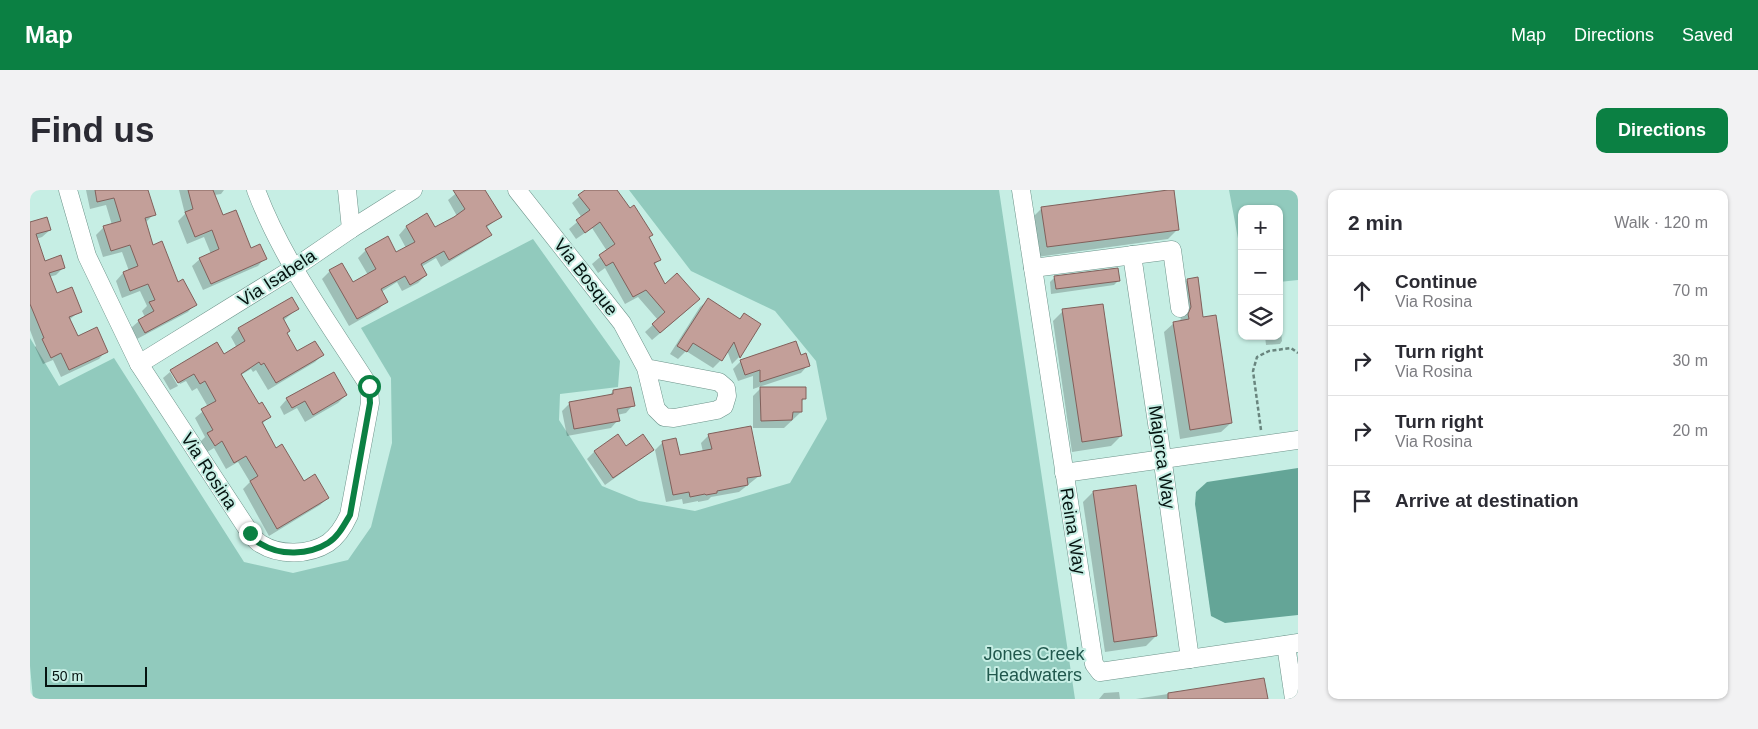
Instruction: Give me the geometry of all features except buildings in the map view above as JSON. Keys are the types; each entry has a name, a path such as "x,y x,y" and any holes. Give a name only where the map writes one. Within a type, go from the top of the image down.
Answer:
{"street":[{"name":"Via Rosina","path":"68,190 88,256 140,364 250,533 260,544 284,553 309,552 329,543 342,529 350,515 370,403 369,386 294,268 266,217 256,190"},
{"path":"346,190 351,229"},
{"name":"Via Isabela","path":"140,364 294,268 413,190"},
{"name":"Via Bosque","path":"517,190 622,323 646,368"},
{"name":"Reina Way","path":"1021,190 1094,664 1100,672 1292,644"},
{"path":"1033,268 1172,250 1180,308"},
{"name":"Majorca Way","path":"1132,255 1163,460 1190,659"},
{"path":"1064,473 1298,440"},
{"path":"1292,644 1294,699"}],"path":[{"path":"1261,434 1253,371 1257,357 1269,351 1291,348 1298,354"}],"green space":[{"name":"Jones Creek Headwaters","path":"629,190 999,190 1075,699 33,699 30,666 30,338 59,386 114,358 244,562 293,573 348,560 371,527 392,443 391,378 361,328 533,239 620,361 618,387 560,394 559,420 602,486 639,501 695,511 790,483 827,419 816,361 775,311 691,271"},
{"path":"1229,190 1298,190 1298,280 1283,282 1283,205 1238,205 1238,238"}],"shaded area":[{"path":"1298,468 1298,615 1225,623 1211,616 1195,504 1196,492 1207,482"}],"route":[{"path":"250,533 260,544 284,553 309,552 329,543 342,529 350,515 370,403 369,386"}]}
